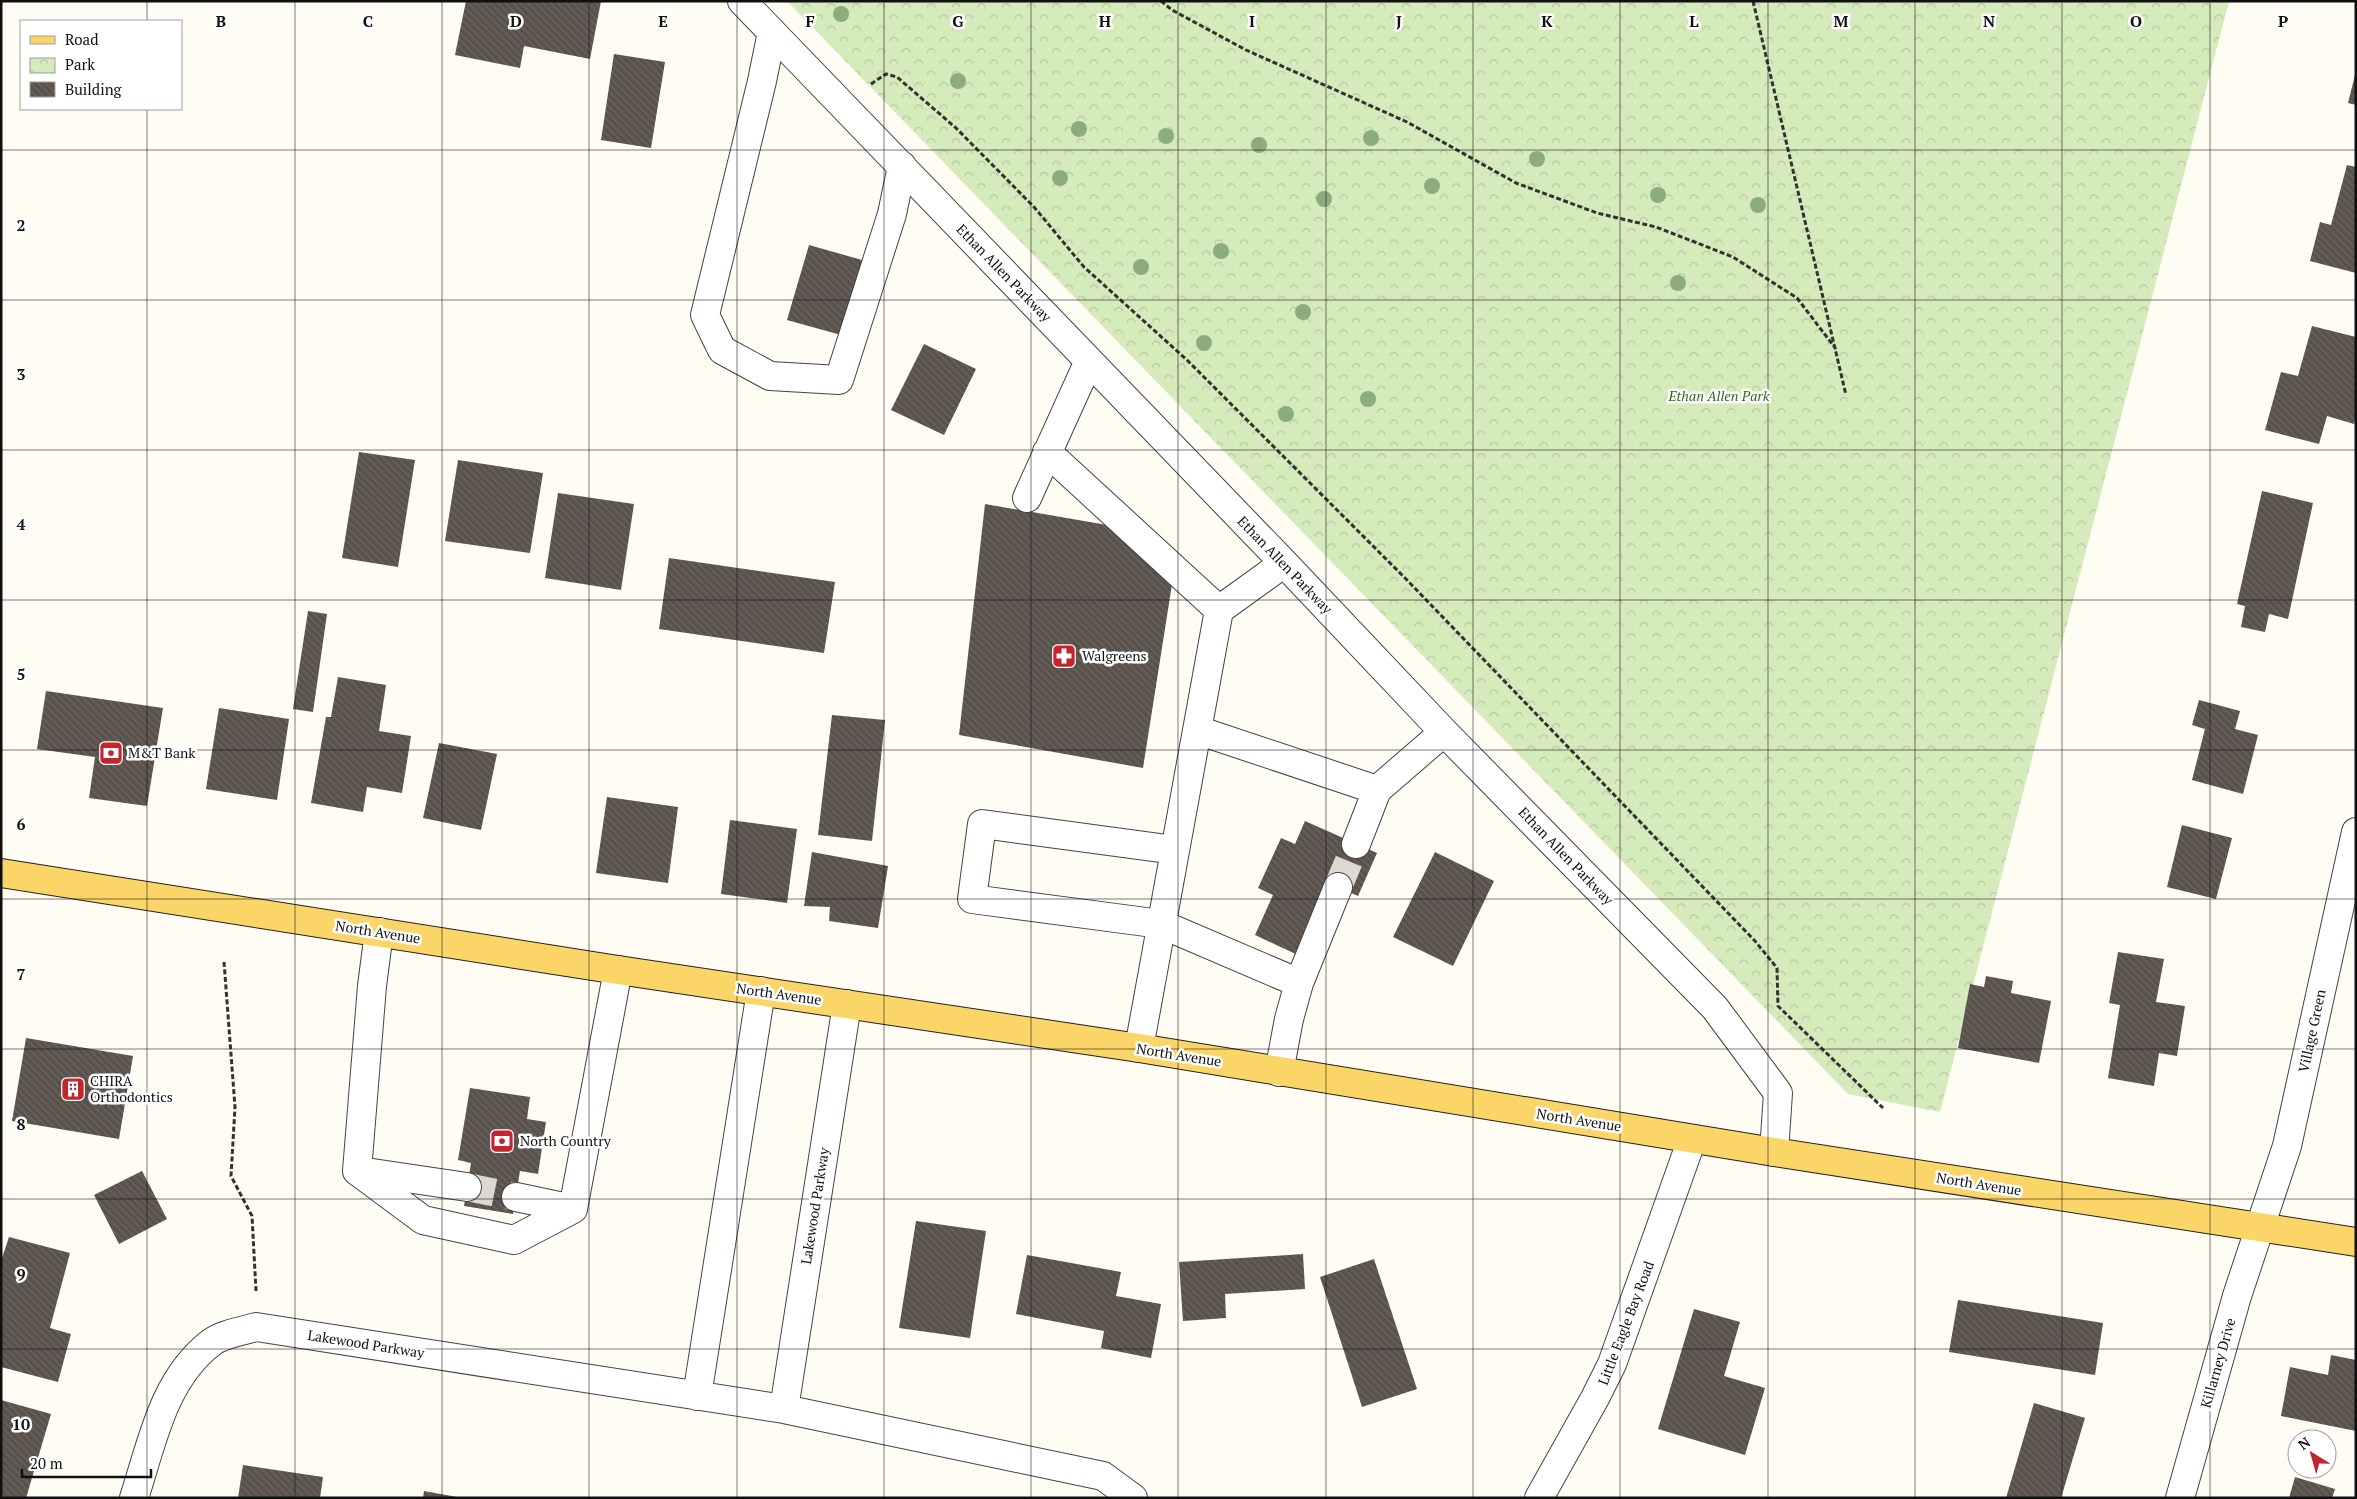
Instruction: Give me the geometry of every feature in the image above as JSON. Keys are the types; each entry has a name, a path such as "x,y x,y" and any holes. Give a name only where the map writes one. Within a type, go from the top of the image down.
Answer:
{"main road":[{"name":"North Avenue","path":"1,873 618,970 1139,1048 1692,1139 2260,1229 2356,1242"}],"street":[{"name":"Ethan Allen Parkway","path":"742,1 1284,563 1444,732 1714,1008 1778,1092 1774,1152"},
{"path":"772,32 762,81 705,315 722,350 770,376 839,380 892,214 902,166"},
{"path":"1027,498 1089,361"},
{"path":"1047,452 1219,610"},
{"path":"1139,1048 1219,610 1284,563"},
{"path":"1197,730 1378,790"},
{"path":"1356,844 1378,790 1444,732"},
{"path":"1175,850 982,824 972,899 1161,924 1299,983"},
{"name":"Village Green","path":"2260,1229 2287,1146 2356,832"},
{"path":"1280,1072 1288,1019 1299,983 1338,887"},
{"path":"357,1171 372,986 379,932"},
{"path":"572,1209 618,970"},
{"path":"697,1396 761,991"},
{"name":"Lakewood Parkway","path":"784,1409 847,1004"},
{"name":"Little Eagle Bay Road","path":"1539,1498 1612,1364 1692,1139"},
{"path":"357,1171 467,1187"},
{"path":"357,1171 423,1220 514,1240 572,1209"},
{"path":"516,1197 572,1209"},
{"name":"Killarney Drive","path":"2180,1498 2237,1296 2260,1229"},
{"name":"Lakewood Parkway","path":"134,1498 166,1399 188,1365 213,1341 256,1327 784,1409 1103,1476 1133,1498"}],"path":[{"path":"1161,1 1172,10 1246,50 1357,102 1407,122 1516,183 1597,213 1656,227 1733,257 1797,298 1836,349"},
{"path":"1753,1 1846,395"},
{"path":"867,87 886,74 897,77 956,128 1034,207 1084,267 1187,360 1406,579 1755,942 1777,968 1778,1006 1883,1108"},
{"path":"224,962 235,1106 231,1176 252,1216 256,1327"}],"green space":[{"name":"Ethan Allen Park","path":"787,1 2229,1 1940,1112 1848,1094"}],"building":[{"path":"466,1 601,1 590,59 524,46 520,68 455,55"},
{"path":"614,54 665,62 651,148 601,140"},
{"path":"2356,75 2356,105 2348,103"},
{"path":"2347,165 2356,167 2356,273 2310,261 2320,222 2331,225"},
{"path":"809,245 862,260 841,335 787,320"},
{"path":"2312,326 2356,337 2356,416 2354,424 2327,416 2319,444 2265,430 2281,372 2298,376"},
{"path":"924,344 976,369 944,435 891,410"},
{"path":"359,452 415,460 398,567 342,558"},
{"path":"458,460 543,473 530,553 445,541"},
{"path":"2262,491 2313,503 2288,619 2269,614 2265,632 2241,627 2245,606 2237,604"},
{"path":"558,493 634,504 621,590 545,578"},
{"name":"Walgreens","path":"985,504 1113,526 1173,578 1143,768 959,735"},
{"path":"669,558 835,582 824,653 659,629"},
{"path":"308,611 327,614 313,712 293,709"},
{"path":"338,677 386,685 379,731 411,736 402,793 367,787 363,812 311,803 326,717 331,717"},
{"name":"M&T Bank","path":"46,691 163,708 147,806 89,798 95,757 37,749"},
{"path":"2199,700 2240,711 2235,729 2258,735 2243,794 2192,780 2205,729 2192,725"},
{"path":"219,708 289,719 277,800 206,789"},
{"path":"832,715 885,720 872,841 818,835"},
{"path":"439,743 497,754 481,830 423,818"},
{"path":"607,797 678,807 668,883 596,873"},
{"path":"730,820 797,829 787,903 721,894"},
{"path":"1305,821 1377,853 1358,896 1338,887 1302,957 1255,935 1273,895 1258,888 1281,838 1295,844"},
{"path":"2182,825 2232,838 2216,899 2167,887"},
{"path":"812,852 888,866 878,928 829,921 830,907 804,906"},
{"path":"1435,852 1494,881 1453,966 1393,937"},
{"path":"2118,952 2164,959 2156,1002 2185,1006 2177,1056 2159,1053 2154,1086 2108,1078 2120,1005 2109,1003"},
{"path":"1986,976 2013,981 2011,993 2051,1001 2039,1063 1958,1048 1970,984 1984,987"},
{"name":"CHIRA Orthodontics","path":"26,1038 133,1056 119,1139 12,1121"},
{"name":"North Country","path":"470,1088 530,1097 527,1119 546,1122 538,1174 520,1171 513,1214 464,1206 471,1163 458,1160"},
{"path":"142,1171 167,1219 119,1244 94,1195"},
{"path":"916,1221 986,1231 970,1338 899,1328"},
{"path":"9,1237 70,1253 50,1328 71,1334 58,1382 1,1367 1,1261"},
{"path":"1303,1254 1305,1289 1225,1294 1226,1318 1183,1321 1179,1262"},
{"path":"1027,1255 1121,1272 1116,1296 1161,1304 1151,1358 1101,1348 1104,1331 1016,1314"},
{"path":"1374,1259 1417,1389 1362,1407 1320,1277"},
{"path":"1958,1300 2103,1323 2095,1375 1949,1352"},
{"path":"1694,1309 1740,1322 1724,1376 1765,1388 1745,1455 1658,1429"},
{"path":"2331,1355 2356,1360 2356,1431 2281,1416 2290,1367 2328,1375"},
{"path":"1,1400 51,1414 26,1498 1,1498"},
{"path":"2034,1403 2085,1418 2061,1498 2006,1498"},
{"path":"243,1465 323,1477 320,1498 238,1498"},
{"path":"2294,1479 2302,1479 2335,1489 2332,1498 2289,1498"},
{"path":"424,1491 457,1497 423,1498"}],"tunnel":[{"path":"1338,887 1356,844"},
{"path":"467,1187 516,1197"}],"place":[{"name":"Walgreens","path":"1064,656"},
{"name":"M&T Bank","path":"111,753"},
{"name":"CHIRA Orthodontics","path":"73,1089"},
{"name":"North Country","path":"502,1141"}]}
